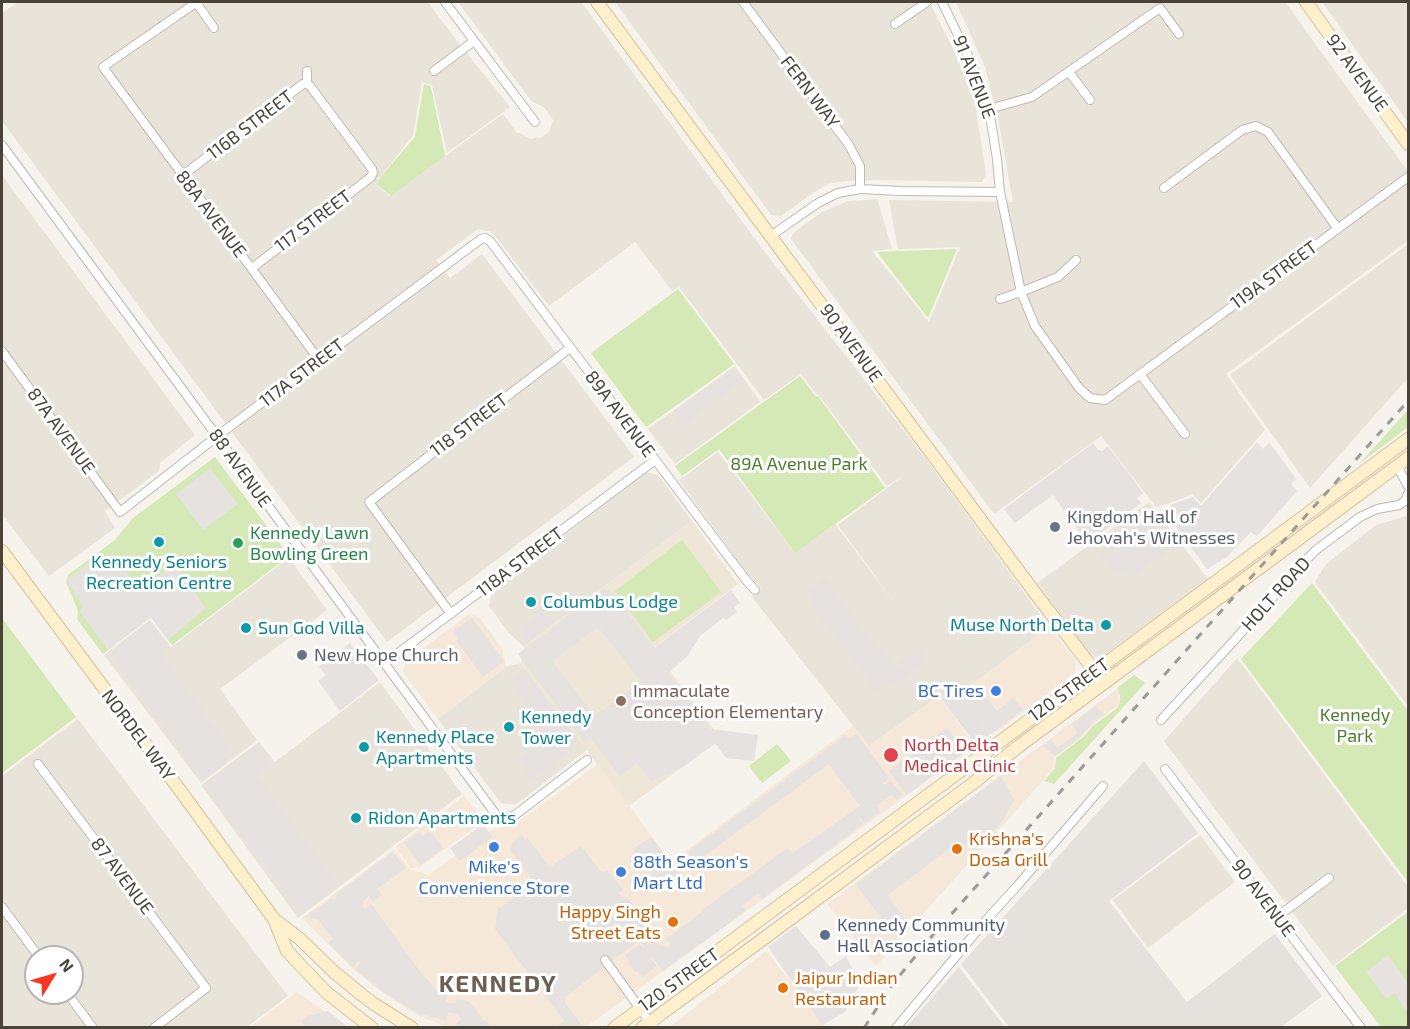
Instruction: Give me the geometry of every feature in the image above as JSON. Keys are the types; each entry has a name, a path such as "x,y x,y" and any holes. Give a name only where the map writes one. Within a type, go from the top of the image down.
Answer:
{"main road":[{"name":"90 AVENUE","path":"597,2 1104,683"},
{"name":"92 AVENUE","path":"1306,2 1408,144"},
{"name":"120 STREET","path":"614,1028 1408,439"},
{"path":"1389,453 1397,466"},
{"name":"120 STREET","path":"648,1026 970,786 1019,746 1408,458"},
{"name":"NORDEL WAY","path":"2,551 274,919 287,951 326,992 372,1028"},
{"path":"1211,603 1216,591 1223,585 1224,576"},
{"path":"819,898 817,887 864,852 875,835"},
{"name":"NORDEL WAY","path":"274,919 300,939 362,995 412,1028"}],"street":[{"path":"196,2 214,28"},
{"name":"88A AVENUE","path":"196,2 103,67 319,360"},
{"path":"445,2 535,122"},
{"name":"FERN WAY","path":"743,2 849,145 860,166 860,189"},
{"path":"896,24 927,2"},
{"name":"91 AVENUE","path":"942,2 973,66 989,109 1000,192 1021,292 1035,326 1079,388 1090,398 1105,400"},
{"path":"989,109 1032,97 1160,8 1179,34"},
{"path":"434,71 474,41"},
{"name":"116B STREET","path":"183,175 307,83 307,71"},
{"path":"1069,72 1090,100"},
{"name":"117 STREET","path":"252,268 371,177 373,173 307,83"},
{"path":"1164,188 1242,130 1256,126 1268,132 1338,229"},
{"name":"88 AVENUE","path":"3,149 500,820 515,815 587,760"},
{"name":"119A STREET","path":"1105,400 1408,177"},
{"path":"772,236 818,203 838,194 860,189 1000,192"},
{"name":"117A STREET","path":"120,512 217,436 481,238 485,238"},
{"name":"89A AVENUE","path":"485,238 490,241 755,590"},
{"path":"1000,299 1058,277 1076,260"},
{"name":"118 STREET","path":"451,614 369,502 570,348"},
{"name":"87A AVENUE","path":"2,351 120,512"},
{"path":"1140,374 1185,434"},
{"name":"118A STREET","path":"385,663 656,460"},
{"path":"1397,466 1408,486"},
{"name":"HOLT ROAD","path":"1161,720 1316,550 1360,516 1377,509 1399,505 1405,501 1408,494"},
{"name":"87 AVENUE","path":"38,764 206,988 154,1028"},
{"name":"90 AVENUE","path":"1165,769 1361,1028"},
{"path":"896,1028 980,927 1103,786"},
{"path":"1277,917 1329,878"},
{"path":"2,907 30,945"},
{"path":"605,960 640,1008 648,1026"},
{"path":"75,1005 93,1028"}],"shaded area":[{"path":"18,2 428,2 510,107 447,153 432,85 422,82 413,135 375,184 390,196 503,114 517,133 530,139 542,137 549,132 553,120 544,107 531,101 458,2 581,2 758,243 926,459 1049,627 961,693 990,734 976,745 939,696 869,746 752,597 761,588 748,574 679,480 718,452 795,553 835,524 897,606 838,525 903,476 887,486 801,374 764,400 679,287 672,291 635,242 549,306 492,232 478,229 436,260 450,278 482,254 634,457 387,642 2,121 2,13"},
{"path":"615,2 929,2 954,50 975,103 986,174 982,182 878,180 828,184 780,217 771,215"},
{"path":"956,2 1285,2 1408,172 1408,241 1226,374 1265,430 1201,503 1192,494 1156,507 1101,436 994,514 791,239 793,233 822,212 848,201 877,199 892,249 872,251 929,322 960,247 898,249 889,200 1013,202 999,123 985,67"},
{"path":"1322,2 1408,2 1408,122"},
{"path":"2,175 195,435 160,463 159,471 105,511 115,528 49,576 2,514"},
{"path":"1408,244 1408,378 1310,488 1230,375"},
{"path":"735,366 760,402 675,464 648,429"},
{"path":"733,369 741,381 681,426 672,413"},
{"path":"1257,442 1263,449 1269,442 1296,479 1291,484 1297,491 1257,536 1251,532 1227,557 1207,569 1172,521 1179,517 1170,505 1193,497 1201,506"},
{"path":"1093,443 1098,450 1102,451 1108,446 1143,493 1137,498 1141,503 1088,543 1073,523 1075,521 1067,509 1064,511 1053,495 1015,523 1004,509"},
{"path":"210,468 238,504 203,530 176,494"},
{"path":"646,472 658,475 692,521 524,647 509,633 489,606 492,592"},
{"path":"1149,502 1208,579 1105,655 1095,657 1088,652 1037,583"},
{"path":"1150,506 1173,537 1171,539 1176,545 1133,577 1128,571 1123,575 1117,568 1112,572 1100,556 1143,524 1141,512"},
{"path":"1407,516 1408,706 1315,582 1326,564 1376,525"},
{"name":"Immaculate Conception Elementary","path":"692,521 738,584 653,648 721,739 629,806 521,663 524,647"},
{"path":"101,554 105,560 113,554 140,590 174,564 206,608 168,640 151,617 108,650 79,611 83,607 67,580"},
{"path":"289,558 327,610 220,689 257,740 201,783 104,655 150,620 171,647"},
{"path":"825,579 850,613 829,627 811,605 815,602 807,592"},
{"path":"604,589 611,592 654,648 731,590 740,603 734,607 737,612 726,620 723,618 700,636 687,657 668,673 710,729 758,735 754,761 726,758 715,743 683,767 651,781 637,763 620,776 591,738 584,742 518,654","holes":["598,627 641,681 600,713 591,712 554,664 554,660"]},
{"path":"546,609 554,620 528,643 519,630"},
{"path":"469,614 479,617 503,650 506,667 438,719 403,672 406,661"},
{"path":"851,614 878,652 883,648 898,669 903,668 899,662 918,648 927,661 905,678 885,685 877,691 830,629"},
{"path":"472,618 504,661 483,677 457,641 453,631"},
{"path":"149,623 168,646 163,651 164,659 235,755 202,780 110,653"},
{"path":"1049,627 1075,660 1075,671 992,735 960,693"},
{"path":"350,643 379,680 340,711 318,681 326,675 319,667"},
{"path":"1237,658 1408,887 1408,908 1333,966 1164,741"},
{"path":"521,663 587,750 515,805 501,803 438,719 506,667"},
{"path":"525,671 577,740 565,749 568,752 532,780 519,760 546,737 538,726 543,722 511,682"},
{"path":"380,682 462,794 298,918 201,785 259,742 275,762"},
{"path":"952,684 988,734 975,743 939,694"},
{"path":"977,684 997,711 1014,698 1023,710 990,734 961,695"},
{"path":"1117,689 1120,701 1117,706 1055,757 1054,767 1039,785 876,966 827,904"},
{"path":"939,696 975,746 586,1027 445,1027 415,1014 380,991 353,969 302,918 394,849 410,869 429,875 489,831 520,821 598,764 671,862 853,726 869,746"},
{"path":"1095,706 1104,714 1093,722 1082,736 1055,756 1043,746 1051,740 1058,747 1078,733 1072,724"},
{"path":"78,719 288,996 247,1027 2,1027 2,776"},
{"path":"947,728 965,752 907,795 889,771"},
{"path":"857,734 889,778 883,783 884,785 891,781 903,795 897,800 892,794 876,806 880,812 864,823 860,817 863,824 762,899 758,894 742,906 746,911 663,971 653,958 657,966 642,977 638,971 635,972 625,955 640,945 645,948 642,943 635,943 565,997 565,1003 583,1027 556,1027 564,1021 495,929 497,910 535,883 511,851 512,842 522,835 525,840 528,839 550,867 581,846 602,873 607,870 623,890 618,893 623,899 627,897 660,940 656,943 667,947 671,945 666,939 702,910 788,848 793,853 860,806 829,764 696,862 688,852 846,735 849,739"},
{"path":"258,745 272,764 257,776 338,886 301,915 204,785"},
{"path":"1144,761 1198,833 1109,901 1187,1002 1275,934 1322,996 1281,1027 1009,1027 961,964"},
{"path":"1001,776 1014,800 1003,820 975,849 958,842 888,895 906,921 892,933 856,884"},
{"path":"464,796 484,821 420,867 411,868 395,847"},
{"path":"483,824 492,837 460,861 450,848"},
{"path":"430,831 443,848 421,865 404,843 419,832 423,836"},
{"path":"1200,835 1235,882 1148,948 1113,900"},
{"path":"651,837 679,873 660,886 633,849"},
{"path":"392,852 406,868 377,889 382,895 373,902 369,896 363,901 365,909 371,904 421,973 441,994 447,995 446,1002 455,1004 457,998 470,1002 491,1027 459,1027 456,1024 462,1019 448,1012 447,1021 418,1013 386,994 356,970 360,963 358,961 353,967 328,943 333,938 318,919 305,917 330,899 337,899 335,895"},
{"path":"796,926 830,967 846,956 860,984 845,1012 822,1025 768,947"},
{"path":"766,951 827,1027 672,1028 671,1026"},
{"path":"1388,955 1408,983 1408,1013 1394,993 1386,999 1366,972"},
{"path":"959,967 1005,1027 906,1027 908,1025"},
{"path":"297,992 347,1027 249,1028"},
{"path":"328,1011 348,1027 306,1027 301,1021 307,1016"}],"green space":[{"path":"424,84 431,87 445,156 391,196 376,184 415,137"},
{"path":"957,249 928,318 877,252"},
{"path":"678,289 734,364 646,427 591,353"},
{"name":"89A Avenue Park","path":"800,376 816,397 818,396 885,488 795,553 719,449 682,476 675,466"},
{"path":"1408,410 1408,427 1359,464"},
{"path":"215,457 289,556 172,645 151,617 103,654 77,619 77,608 66,582 68,575 115,540 133,518"},
{"path":"682,540 721,592 653,642 615,591"},
{"name":"Kennedy Park","path":"1312,583 1408,711 1408,882 1241,659"},
{"path":"2,618 76,717 2,773"},
{"path":"1134,675 1145,683 1054,784 1044,781 1055,768 1056,758 1117,708 1120,695 1117,688"},
{"path":"777,744 791,761 762,783 749,766"},
{"path":"1408,912 1408,1027 1381,1027 1335,966"}],"railway":[{"path":"864,1028 892,985 932,936 1408,401"}],"place":[{"name":"Kingdom Hall of Jehovah's Witnesses","path":"1055,527"},
{"name":"Kennedy Seniors Recreation Centre","path":"159,542"},
{"name":"Kennedy Lawn Bowling Green","path":"238,543"},
{"name":"Columbus Lodge","path":"531,602"},
{"name":"Muse North Delta","path":"1106,625"},
{"name":"Sun God Villa","path":"246,628"},
{"name":"New Hope Church","path":"302,655"},
{"name":"BC Tires","path":"996,691"},
{"name":"Immaculate Conception Elementary","path":"621,701"},
{"name":"Kennedy Tower","path":"509,727"},
{"name":"Kennedy Place Apartments","path":"364,747"},
{"name":"North Delta Medical Clinic","path":"891,755"},
{"name":"Ridon Apartments","path":"356,818"},
{"name":"Mike's Convenience Store","path":"494,847"},
{"name":"Krishna's Dosa Grill","path":"957,849"},
{"name":"88th Season's Mart Ltd","path":"621,872"},
{"name":"Happy Singh Street Eats","path":"673,922"},
{"name":"Kennedy Community Hall Association","path":"825,935"},
{"name":"Jaipur Indian Restaurant","path":"783,988"}],"district":[{"name":"KENNEDY","path":"498,984"}]}
